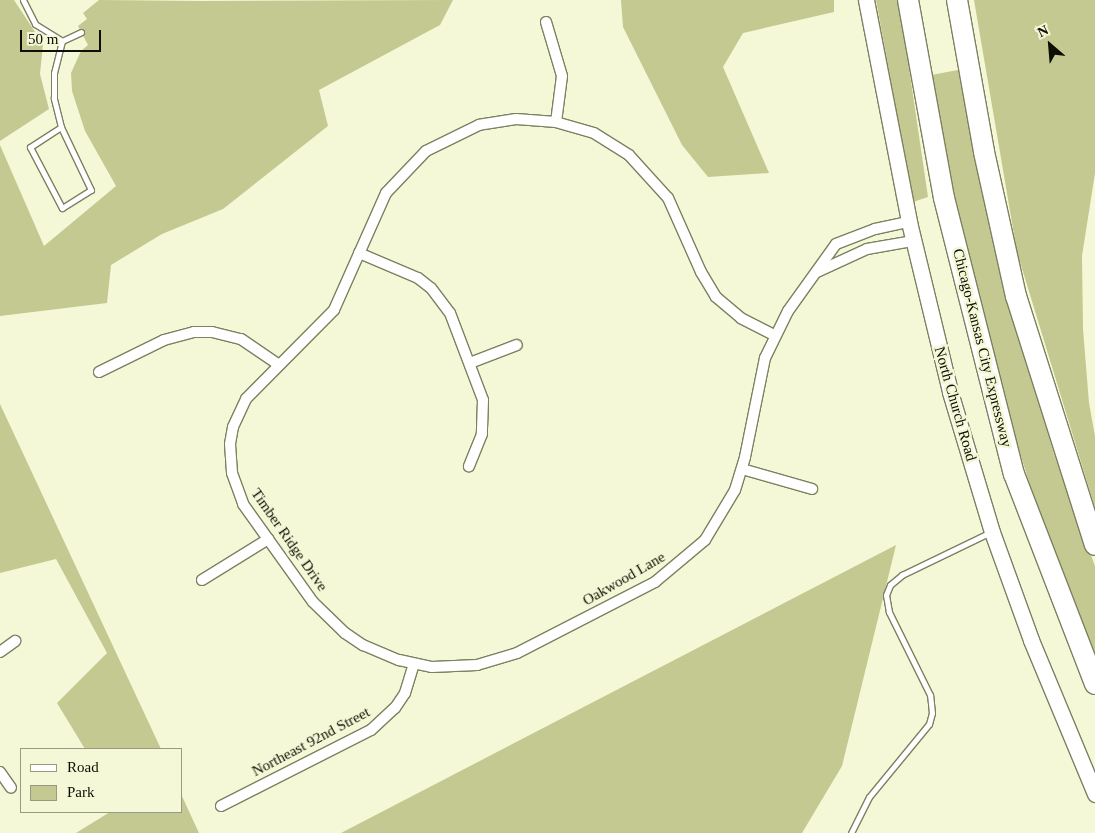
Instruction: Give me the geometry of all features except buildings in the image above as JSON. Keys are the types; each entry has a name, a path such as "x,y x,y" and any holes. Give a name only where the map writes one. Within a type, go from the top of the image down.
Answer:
{"highway":[{"name":"Chicago-Kansas City Expressway","path":"908,0 944,198 1014,474 1095,684"},
{"path":"957,0 984,152 1016,296 1095,545"}],"main road":[{"name":"North Church Road","path":"866,0 908,222 950,392 992,532 1031,640 1095,794"}],"street":[{"path":"546,22 562,76 556,122"},
{"name":"Timber Ridge Drive","path":"414,664 379,653 345,633 313,602 236,490 230,444 233,427 246,399 313,334 334,310 386,193 426,151 462,131 496,121 516,119 556,122 612,143 643,168 668,198 704,278 716,297 741,318 774,335"},
{"name":"Oakwood Lane","path":"414,664 456,667 494,661 523,650 655,582 705,540 728,505 742,469 759,381 774,335 836,244 867,231 908,222"},
{"path":"816,273 867,249 913,241"},
{"path":"359,253 404,270 431,288 450,313 479,383 484,417 480,442 469,467"},
{"path":"99,372 164,340 194,332 212,332 241,339 279,365"},
{"path":"470,363 517,345"},
{"path":"742,469 812,489"},
{"path":"202,580 268,539"},
{"path":"0,652 15,641"},
{"name":"Northeast 92nd Street","path":"221,806 377,725 395,708 404,693 414,664"},
{"path":"0,772 11,788"}],"lane":[{"path":"23,0 35,24 62,41"},
{"path":"62,41 81,32"},
{"path":"61,127 30,147 62,208 90,190 61,127 54,98 54,73 62,41"},
{"path":"851,833 869,797 929,724 932,713 930,695 889,612 886,595 890,585 902,575 992,532"}],"green space":[{"path":"0,0 14,0 43,44 40,74 49,109 0,141"},
{"path":"99,0 453,0 440,25 319,90 328,126 223,209 162,234 111,265 107,303 0,316 0,145 44,246 116,186 85,131 72,91 71,73 81,51 88,45 78,26 87,19 83,13"},
{"path":"621,0 834,0 834,12 743,33 723,67 769,173 708,177 682,145 623,27"},
{"path":"876,0 899,0 928,197 913,202"},
{"path":"974,0 1095,0 1095,173 1082,256 1083,329 1089,403 1095,436 1095,508 1017,252"},
{"path":"958,70 998,258 1054,454 1095,566 1095,669 1032,492 1008,414 952,194 931,75"},
{"path":"0,404 161,748 84,748 57,703 107,653 56,559 0,573"},
{"path":"896,545 842,766 802,833 341,833"},
{"path":"182,796 199,833 76,833 108,813 182,813"}]}
